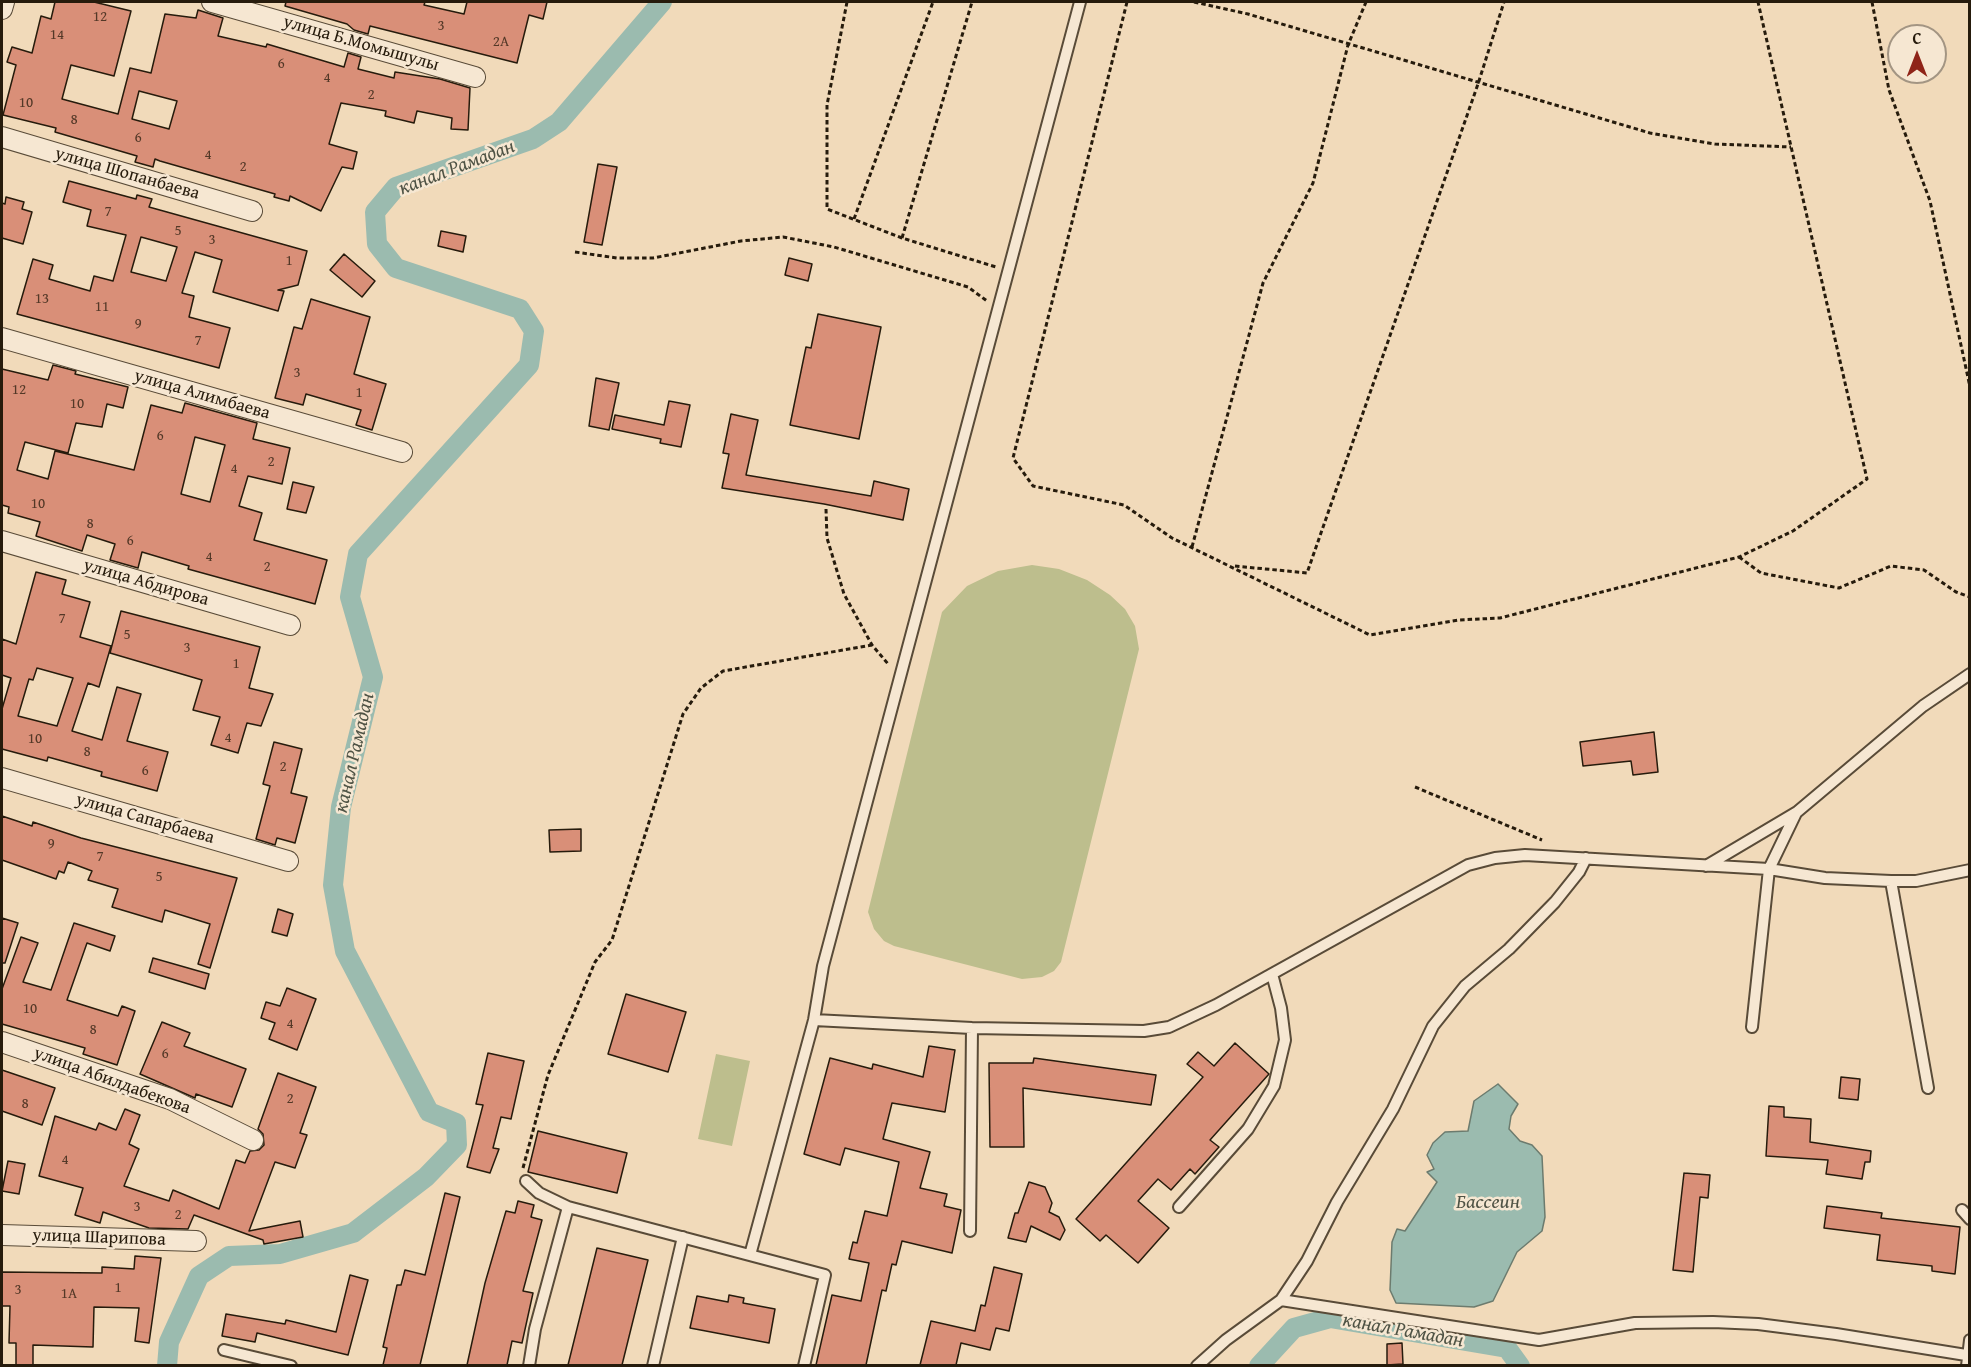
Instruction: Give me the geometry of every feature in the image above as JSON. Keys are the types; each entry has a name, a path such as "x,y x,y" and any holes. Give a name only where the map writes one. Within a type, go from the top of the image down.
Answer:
{"street":[{"path":"2,9 4,2"},
{"name":"улица Б.Момышулы","path":"212,2 475,76"},
{"name":"улица Шопанбаева","path":"2,137 252,211"},
{"name":"улица Алимбаева","path":"2,338 402,452"},
{"name":"улица Абдирова","path":"2,541 290,625"},
{"name":"улица Сапарбаева","path":"2,778 288,861"},
{"name":"улица Абилдабекова","path":"2,1042 170,1098 253,1140"},
{"name":"улица Шарипова","path":"2,1235 196,1241"}],"lane":[{"path":"750,1255 814,1020 823,966 1080,2"},
{"path":"1706,867 1797,812 1923,706 1970,674"},
{"path":"1752,1027 1769,869 1797,812"},
{"path":"814,1020 972,1028 1144,1031 1170,1027 1272,974 1468,865 1495,858 1525,855 1586,858 1769,869 1825,878 1891,881 1938,878 1970,870"},
{"path":"1197,1365 1226,1340 1281,1300 1307,1261 1337,1202 1393,1109 1433,1026 1465,986 1509,949 1555,902 1579,873 1586,858"},
{"path":"1891,881 1928,1088"},
{"path":"1179,1207 1248,1129 1274,1086 1285,1040 1281,1008 1272,974"},
{"path":"970,1231 972,1028"},
{"path":"526,1181 539,1192 568,1207 825,1275 804,1365"},
{"path":"529,1365 535,1329 568,1207"},
{"path":"1962,1210 1970,1219"},
{"path":"653,1365 683,1237"},
{"path":"1281,1300 1539,1340 1635,1323 1758,1324 1836,1334 1966,1360 1970,1340"},
{"path":"224,1350 291,1365"}],"path":[{"path":"847,2 827,105 827,209 902,238 1008,270"},
{"path":"854,219 933,2"},
{"path":"902,238 972,2"},
{"path":"1127,2 1013,458 1033,486 1124,506 1172,538 1370,635 1459,620 1500,618 1739,557 1793,531 1867,479 1758,2"},
{"path":"1194,2 1248,14 1650,134 1715,144 1791,147"},
{"path":"1192,548 1263,283 1313,183 1348,45 1366,2"},
{"path":"1233,566 1307,573 1478,84 1504,2"},
{"path":"1872,2 1889,90 1930,201 1970,387"},
{"path":"575,252 617,258 653,258 741,241 783,237 834,247 968,287 987,302 993,323"},
{"path":"826,509 827,538 844,594 872,645 900,678"},
{"path":"1739,557 1761,573 1839,588 1891,566 1924,570 1956,592 1970,597"},
{"path":"526,1181 522,1173 524,1158 548,1075 595,962 612,940 683,714 701,688 723,671 872,645"},
{"path":"1415,787 1543,840"}],"green space":[{"path":"1032,565 1059,569 1087,580 1110,595 1125,609 1135,626 1139,649 1061,962 1054,971 1042,977 1022,979 894,946 884,941 874,929 868,912 942,612 967,586 998,571"},
{"path":"716,1054 750,1061 732,1146 698,1139"}],"water":[{"name":"Бассеин","path":"1498,1084 1518,1104 1511,1116 1509,1129 1520,1141 1532,1145 1542,1156 1545,1217 1542,1231 1517,1252 1493,1301 1474,1307 1396,1303 1390,1290 1392,1242 1397,1229 1405,1231 1437,1182 1427,1172 1434,1169 1427,1155 1433,1143 1445,1132 1468,1131 1474,1101"}],"building":[{"path":"55,2 94,2 131,11 114,76 71,65 62,99 118,114 130,68 151,73 165,14 196,18 198,10 223,18 218,36 266,47 267,44 344,67 348,53 361,57 358,69 394,78 395,72 440,79 470,88 468,130 451,129 452,118 417,111 414,123 385,116 386,111 341,103 329,144 357,152 353,169 342,167 321,211 290,196 289,201 274,197 275,194 155,159 153,167 135,162 137,156 55,132 56,128 3,115 16,65 7,62 12,47 32,53 41,16 51,19","holes":["139,91 177,101 169,129 132,119"]},
{"path":"286,2 425,2 424,5 464,14 467,2 547,2 543,19 529,15 517,63 370,26 368,34 354,30 347,24 285,6"},
{"path":"598,164 617,167 602,245 584,242"},
{"path":"69,181 136,199 137,195 152,199 149,207 307,251 298,285 278,290 284,291 278,311 213,292 222,260 195,252 182,293 194,296 189,317 230,328 219,368 17,314 33,259 53,265 49,279 90,291 94,276 113,281 126,235 87,226 91,210 63,202","holes":["141,237 177,247 166,281 131,272"]},
{"path":"6,197 24,202 22,209 32,212 23,244 2,238 2,203 5,204"},
{"path":"441,231 466,236 463,252 438,246"},
{"path":"344,254 375,281 362,297 330,270"},
{"path":"789,258 812,264 808,281 785,275"},
{"path":"311,299 370,317 354,374 386,384 372,430 356,425 361,410 306,394 303,405 275,398 294,327 302,329"},
{"path":"818,314 881,327 859,439 790,425 806,347 811,348"},
{"path":"53,365 76,371 75,374 128,387 123,408 107,404 102,427 76,423 68,453 25,442 17,470 48,479 55,451 134,470 151,405 182,413 185,403 257,423 253,439 290,448 282,484 248,476 239,506 262,513 254,540 327,560 315,604 188,569 189,566 142,552 138,568 110,560 115,544 87,535 82,551 36,536 40,522 8,513 9,507 2,505 2,369 48,380","holes":["195,437 225,445 210,502 181,494"]},
{"path":"596,378 619,383 609,430 589,426"},
{"path":"669,401 690,405 681,447 660,443 661,439 612,429 615,415 664,425"},
{"path":"731,414 758,420 746,475 871,496 874,481 909,489 903,520 824,504 722,488 729,454 723,453"},
{"path":"293,482 314,487 306,513 287,509"},
{"path":"36,572 66,580 62,594 90,602 80,637 111,646 99,687 88,683 72,731 102,740 117,687 141,694 127,741 168,752 157,791 101,776 102,772 48,757 47,761 2,749 2,709 11,678 2,675 2,639 16,644","holes":["37,668 73,678 57,726 18,716 29,679 33,680"]},
{"path":"121,611 260,647 249,688 273,694 261,726 247,723 238,753 211,745 220,717 193,710 202,680 110,653"},
{"path":"1654,732 1658,772 1633,775 1631,761 1583,766 1580,742"},
{"path":"274,742 302,749 291,793 307,797 295,843 277,838 275,845 256,839 270,786 263,784"},
{"path":"2,816 32,826 33,822 81,838 237,878 210,968 198,964 210,924 165,910 162,922 112,907 118,889 88,880 92,871 68,862 64,873 59,871 56,879 2,860"},
{"path":"581,829 581,851 550,852 549,830"},
{"path":"278,909 293,914 287,936 272,932"},
{"path":"2,918 18,923 5,963 2,963"},
{"path":"74,923 115,936 110,951 87,943 67,1000 118,1016 122,1006 135,1011 117,1065 83,1054 85,1048 2,1024 2,989 21,937 38,943 23,982 51,990"},
{"path":"153,958 209,974 205,989 149,972"},
{"path":"287,988 316,999 297,1050 269,1039 275,1023 261,1018 266,1002 280,1006"},
{"path":"626,994 686,1012 668,1072 608,1054"},
{"path":"162,1022 190,1033 184,1046 246,1069 232,1107 196,1094 195,1098 140,1074"},
{"path":"1235,1043 1269,1074 1210,1140 1219,1147 1195,1174 1190,1169 1171,1190 1158,1179 1138,1201 1169,1228 1138,1263 1106,1235 1100,1241 1076,1219 1203,1077 1187,1064 1198,1052 1214,1066"},
{"path":"929,1046 955,1050 945,1112 892,1103 883,1139 930,1152 920,1188 947,1194 944,1206 961,1210 952,1253 902,1241 896,1265 892,1264 886,1291 882,1290 866,1365 816,1365 832,1295 861,1301 869,1263 849,1259 853,1242 857,1243 865,1211 887,1216 899,1162 845,1148 840,1165 804,1154 830,1058 872,1069 873,1064 923,1077"},
{"path":"488,1053 524,1061 511,1119 501,1117 493,1148 499,1149 490,1173 467,1167 483,1105 476,1104"},
{"path":"1034,1058 1156,1075 1151,1105 1023,1088 1024,1147 990,1147 989,1063 1033,1063"},
{"path":"2,1070 55,1088 42,1125 2,1111"},
{"path":"278,1073 316,1087 300,1133 307,1135 295,1168 275,1162 249,1231 300,1221 303,1237 264,1244 263,1240 194,1215 188,1229 149,1228 103,1212 100,1223 75,1215 83,1188 39,1176 55,1116 96,1130 99,1123 116,1130 125,1109 140,1115 129,1144 139,1149 124,1186 169,1201 173,1190 219,1209 236,1160 245,1163 250,1151 259,1150 264,1145 263,1134 258,1129"},
{"path":"1841,1077 1860,1079 1858,1100 1839,1098"},
{"path":"1769,1106 1784,1107 1784,1117 1811,1119 1810,1142 1871,1151 1870,1162 1865,1162 1862,1179 1826,1174 1828,1160 1766,1156"},
{"path":"538,1131 627,1153 617,1193 528,1172"},
{"path":"8,1161 25,1164 19,1194 2,1191"},
{"path":"1684,1173 1710,1175 1708,1198 1700,1197 1693,1272 1673,1270"},
{"path":"1029,1182 1045,1187 1052,1203 1049,1212 1059,1217 1065,1230 1060,1240 1031,1226 1026,1242 1008,1238 1015,1213 1018,1213"},
{"path":"445,1193 460,1197 420,1365 383,1365 387,1348 383,1347 397,1285 401,1285 405,1270 425,1275"},
{"path":"518,1201 534,1205 531,1217 542,1220 523,1291 533,1293 522,1343 512,1341 507,1365 467,1365 485,1283 506,1211 515,1213"},
{"path":"1827,1206 1882,1213 1881,1218 1960,1227 1955,1274 1932,1271 1932,1266 1877,1260 1880,1235 1824,1228"},
{"path":"597,1248 648,1260 622,1365 568,1365"},
{"path":"135,1256 161,1258 149,1343 135,1341 139,1308 94,1307 93,1347 33,1345 33,1365 16,1365 16,1343 9,1343 10,1306 2,1306 2,1272 102,1273 102,1267 134,1269"},
{"path":"994,1267 1022,1274 1009,1331 996,1328 990,1350 961,1343 956,1365 920,1365 931,1321 975,1331 981,1305 985,1306"},
{"path":"350,1275 368,1280 348,1355 257,1333 255,1342 222,1336 226,1314 285,1324 286,1320 336,1332"},
{"path":"729,1295 744,1298 743,1303 775,1309 769,1343 690,1328 697,1296 728,1302"},
{"path":"1402,1343 1403,1364 1387,1365 1387,1344"}],"waterway":[{"name":"канал Рамадан","path":"167,1366 169,1342 199,1276 229,1256 280,1254 353,1233 426,1177 457,1145 456,1123 429,1112 345,951 333,885 341,807 373,677 350,597 358,554 529,365 534,331 520,309 396,268 377,244 375,212 396,187 533,139 559,122 662,2"},
{"name":"канал Рамадан","path":"1259,1366 1294,1328 1330,1318 1507,1348 1520,1366"}]}
